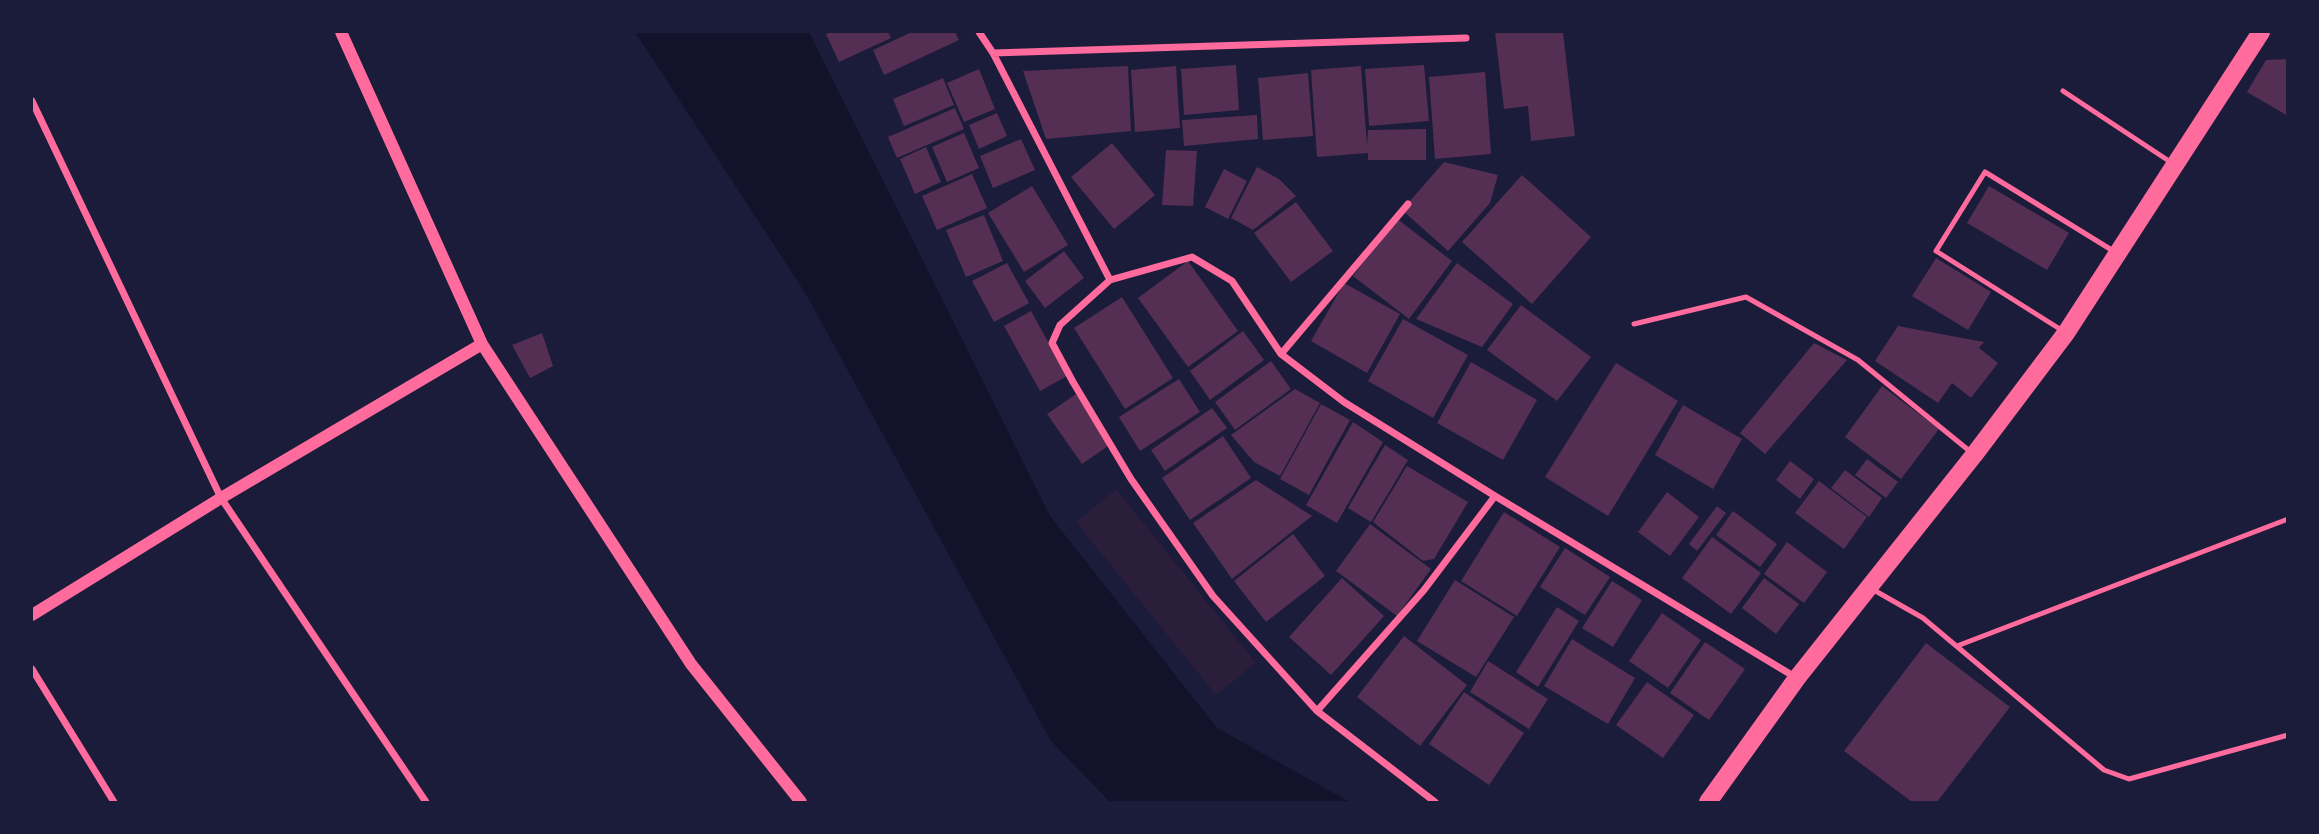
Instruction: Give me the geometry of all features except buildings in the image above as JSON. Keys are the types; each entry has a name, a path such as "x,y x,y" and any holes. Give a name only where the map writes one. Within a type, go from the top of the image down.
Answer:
{"main road":[{"path":"1708,803 1797,678 1974,455 2066,333 2261,32"}],"street":[{"path":"341,32 482,344 691,664 801,803"},
{"path":"979,32 993,53 1110,280"},
{"path":"993,53 1466,38"},
{"path":"32,101 221,498 426,803"},
{"path":"1282,354 1408,204"},
{"path":"1435,803 1317,711 1213,596 1131,479 1052,343 1060,325 1110,280 1192,257 1232,281 1282,354 1344,402 1797,678"},
{"path":"32,615 221,498 482,344"},
{"path":"1317,711 1424,590 1495,496"},
{"path":"32,669 114,803"}],"lane":[{"path":"2063,91 2175,165"},
{"path":"2066,333 1936,251 1984,172 2117,253"},
{"path":"1634,324 1746,297 1858,360 1974,455"},
{"path":"1957,646 2287,519"},
{"path":"1869,587 1923,618 2104,770 2129,779 2287,735"}],"shaded area":[{"path":"635,32 809,32 1050,516 1217,728 1350,802 1110,802 1051,741 806,294"},
{"path":"1116,489 1256,663 1216,695 1076,522"}]}
